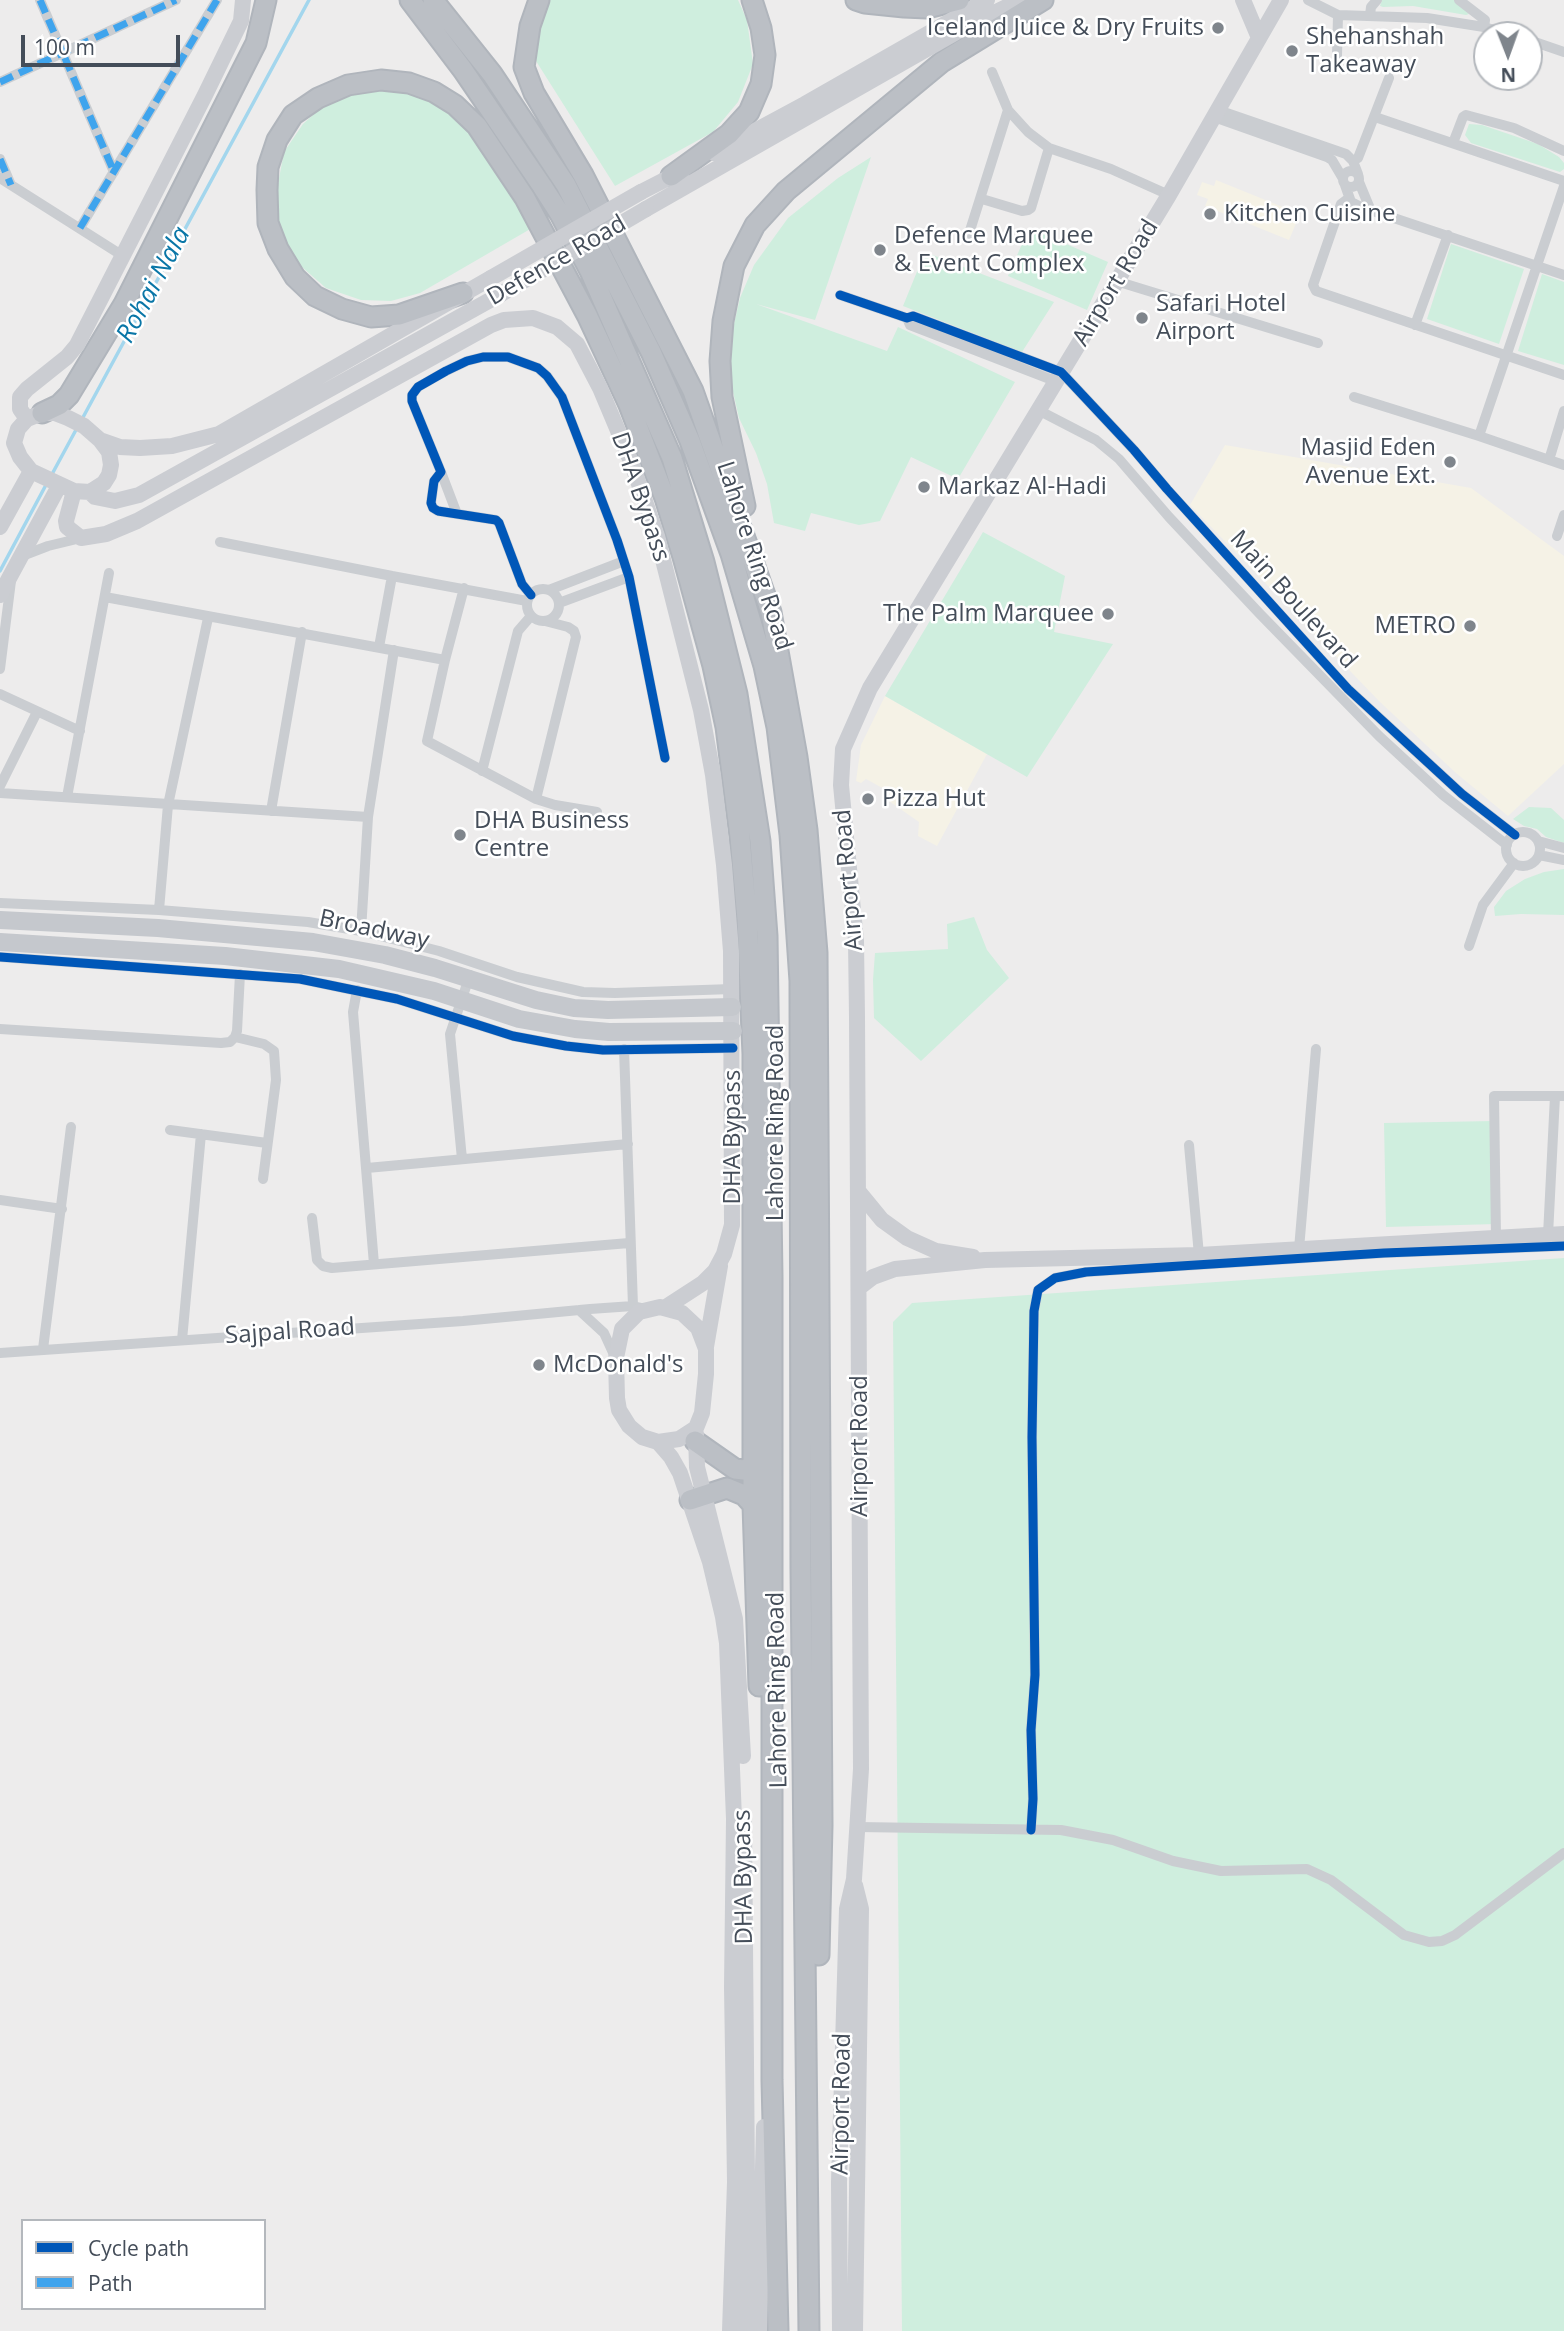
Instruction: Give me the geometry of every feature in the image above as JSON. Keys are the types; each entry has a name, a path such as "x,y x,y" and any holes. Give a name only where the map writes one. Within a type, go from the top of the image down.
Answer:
{"highway":[{"path":"34,416 59,405 69,395 124,304 256,43 266,0"},
{"name":"Lahore Ring Road","path":"410,0 463,70 542,186 590,271 672,458 704,562 737,694 760,841 767,936 772,1278 772,2080 778,2331"},
{"name":"Lahore Ring Road","path":"433,0 492,74 566,185 651,352 691,441 731,554 764,666 777,727 790,835 800,981 801,1568 809,2331"},
{"path":"539,0 530,26 524,66 534,93 583,176 693,391 771,612 807,830 817,953 822,1825 818,1978 807,2045"},
{"path":"671,176 729,134 749,112 761,84 765,55 761,28 752,0"},
{"path":"856,0 927,8 959,0"},
{"path":"758,572 722,397 722,334 734,266 755,225 786,191 942,62 1043,0"},
{"path":"464,293 399,315 371,317 342,309 315,296 295,277 278,249 268,223 267,190 268,167 277,140 293,115 318,98 348,85 380,80 410,83 434,92 455,105 477,126 525,198 587,315 629,405 666,498 713,666 726,727 740,837 753,1054 754,1504 761,1799 771,1829"},
{"path":"696,1434 735,1469 744,1470 754,1465"},
{"path":"697,1498 727,1488 744,1495 754,1504"}],"main road":[{"path":"34,416 20,409 20,397 67,357 77,345 241,21 243,0"},
{"name":"Defence Road","path":"100,440 120,447 140,449 172,446 219,434 641,192 805,104 988,0"},
{"name":"Defence Road","path":"75,490 101,499 115,500 139,495 501,293 967,26 1021,0"},
{"path":"1243,0 1259,38"},
{"name":"Airport Road","path":"840,2331 839,2182 847,1909 854,1879 861,1769 856,941 841,785 843,749 870,688 1169,195 1282,0"},
{"name":"DHA Bypass","path":"81,538 106,534 137,521 491,325 519,318 533,318 557,327 569,336 584,356 632,464 657,536 701,710 715,786 729,927 733,1039 732,1225 729,1242 720,1263"},
{"path":"55,413 84,426 100,440 109,452 111,465 104,483 75,490 31,471 20,457 14,443 18,429 34,416 55,413"},
{"path":"0,527 6,504 31,471"},
{"path":"75,490 66,521 68,527 81,538"},
{"path":"0,595 22,556 75,490"},
{"name":"Broadway","path":"0,919 294,939 385,955 435,968 472,971 536,1000 574,1008 608,1010 732,998"},
{"name":"Broadway","path":"0,942 290,962 363,974 434,991 457,1008 519,1019 584,1030 733,1039"},
{"path":"859,1192 882,1220 914,1242 936,1251 985,1259"},
{"path":"860,1287 873,1277 895,1269 985,1259 1199,1255 1556,1235"},
{"path":"666,1307 703,1283 720,1263"},
{"path":"706,1349 694,1322 682,1313 666,1307 640,1308 622,1329 616,1358 617,1398 623,1419 642,1437 658,1442 696,1434 705,1393 706,1349 720,1263"},
{"name":"DHA Bypass","path":"696,1434 697,1498 735,1619 741,1702 747,2183 743,2331"},
{"path":"658,1442 677,1465 697,1498 723,1618 730,1696 734,1819 732,1987 735,2182 730,2331"},
{"name":"Airport Road","path":"854,1879 861,1909 855,2331"},
{"path":"760,2331 765,2109 772,2080"}],"street":[{"path":"40,0 114,172"},
{"path":"0,82 176,0"},
{"path":"80,228 216,0"},
{"path":"1308,0 1338,15 1427,18 1473,25"},
{"path":"1370,15 1371,7 1377,0"},
{"path":"1460,0 1485,21"},
{"path":"1338,15 1338,56"},
{"path":"1543,45 1564,52"},
{"path":"992,72 1009,110 1028,132 1049,148 1111,169 1169,195"},
{"path":"1353,161 1358,158 1388,78"},
{"path":"967,240 1009,110"},
{"path":"1216,114 1346,154 1353,161 1371,211"},
{"path":"1216,114 1327,157 1336,166 1354,204 1564,275"},
{"path":"1453,143 1466,115 1514,128 1564,150"},
{"path":"1375,117 1564,181"},
{"path":"982,199 1028,211 1049,148"},
{"path":"0,159 11,185"},
{"path":"1344,181 1349,171 1358,178"},
{"path":"0,178 122,256"},
{"path":"1479,436 1564,187"},
{"path":"1349,198 1340,204 1313,289 1564,376"},
{"path":"1416,325 1448,235"},
{"path":"1116,281 1318,342"},
{"path":"840,295 907,318 910,325 1058,377"},
{"path":"457,514 412,401 414,391 446,371 483,357 508,357 538,368 562,397 624,561 665,758"},
{"name":"Main Boulevard","path":"1058,377 1134,450 1348,690 1462,794 1515,835"},
{"path":"1354,397 1564,465"},
{"name":"Main Boulevard","path":"1038,410 1087,434 1112,452 1251,604 1379,736 1443,795 1507,845"},
{"path":"1549,460 1564,411"},
{"path":"441,472 434,481 431,503 433,508 496,520 529,598"},
{"path":"1557,536 1564,515"},
{"path":"22,556 81,538"},
{"path":"220,542 392,576 529,598"},
{"path":"536,799 576,637 574,631 568,627 540,621 531,616 527,609 529,598 536,590 549,590 624,561"},
{"path":"67,797 109,573"},
{"path":"0,669 12,575"},
{"path":"379,648 392,576"},
{"path":"559,603 628,577"},
{"path":"464,588 427,741 536,799 597,812"},
{"path":"545,621 553,618 558,611 558,597 549,590"},
{"path":"105,597 445,660"},
{"path":"482,771 518,631 531,616"},
{"path":"159,910 169,805 208,618"},
{"path":"271,811 302,632"},
{"path":"361,931 368,817 394,650"},
{"path":"0,694 80,731"},
{"path":"0,786 37,712"},
{"path":"0,793 368,817"},
{"path":"1539,855 1528,865 1514,863 1507,855 1507,845 1515,835 1528,833 1538,841 1564,848"},
{"path":"1538,841 1539,855"},
{"path":"1539,855 1564,860"},
{"path":"1469,946 1483,905 1514,863"},
{"path":"0,903 159,910 308,922 361,931 439,951 472,971 450,1034 462,1159"},
{"path":"0,957 300,979 416,1004 457,1008 513,1036 603,1050 733,1039"},
{"path":"0,1029 229,1042 235,1037 240,974"},
{"path":"356,990 353,1012 374,1264"},
{"path":"235,1037 264,1044 274,1051 276,1080 263,1179"},
{"path":"624,1049 629,1242 640,1308"},
{"path":"1299,1249 1316,1049"},
{"path":"1496,1238 1494,1096 1560,1096 1556,1235"},
{"path":"43,1349 71,1127"},
{"path":"170,1130 267,1143"},
{"path":"182,1340 201,1134"},
{"path":"367,1168 628,1144"},
{"path":"1189,1145 1199,1255"},
{"path":"0,1200 62,1209"},
{"path":"312,1218 317,1260 323,1266 332,1268 629,1242"},
{"path":"1031,1830 1031,1730 1035,1675 1032,1449 1034,1311 1038,1290 1055,1278 1086,1272 1384,1253 1564,1246"},
{"name":"Sajpal Road","path":"0,1353 463,1321 579,1310 640,1308"},
{"path":"579,1310 604,1333 616,1358"},
{"path":"857,1827 1061,1830 1114,1840 1173,1861 1221,1871 1307,1869 1331,1880 1404,1935 1429,1942 1442,1941 1455,1935 1564,1853"}],"shaded area":[{"path":"1216,180 1300,214 1289,240 1205,206 1208,199 1197,195 1202,182 1214,186"},
{"path":"1225,445 1471,488 1564,556 1564,764 1508,816 1456,773 1380,702 1190,505"},
{"path":"885,696 987,754 937,846 918,836 919,822 886,799 886,790 866,779 861,783 856,781 861,745"}],"green space":[{"path":"548,0 738,0 747,20 753,64 738,102 713,132 615,186 536,61 538,27"},
{"path":"1382,0 1456,0 1469,14 1413,6 1383,7 1380,6"},
{"path":"381,88 415,94 442,106 466,127 532,228 420,293 391,301 361,300 326,288 295,261 278,224 277,189 284,152 303,124 325,104 352,92"},
{"path":"1469,124 1482,125 1538,144 1559,157 1564,163 1564,169 1560,172 1471,143 1465,135"},
{"path":"871,157 815,320 756,304 887,351 898,327 1015,382 958,479 911,457 880,521 859,525 811,513 805,531 774,523 767,484 739,418 728,370 733,328 740,298 754,265 788,218 838,178"},
{"path":"1029,228 1108,262 1087,310 1008,276"},
{"path":"1451,244 1524,269 1499,344 1427,319"},
{"path":"925,252 1054,302 1022,352 903,306"},
{"path":"1542,274 1564,282 1564,365 1518,351"},
{"path":"983,532 1065,576 1054,632 1113,644 1027,777 885,696"},
{"path":"1529,807 1551,808 1564,820 1564,843 1546,837 1537,829 1524,826 1513,819"},
{"path":"1564,869 1564,915 1495,916 1494,907 1506,891 1525,879"},
{"path":"974,917 987,950 1009,978 921,1061 874,1018 875,953 948,949 947,924"},
{"path":"1494,1121 1497,1224 1386,1227 1384,1123"},
{"path":"1564,1258 1564,2331 902,2331 893,1322 912,1303"}],"waterway":[{"name":"Rohai Nala","path":"81,421 309,0"},
{"name":"Rohai Nala","path":"51,476 77,428"},
{"name":"Rohai Nala","path":"0,571 47,483"}],"marked path":[{"path":"40,0 114,172"},
{"path":"0,82 176,0"},
{"path":"80,228 217,0"},
{"path":"0,159 11,185"}],"cycle path":[{"path":"840,295 907,318 913,316 1061,372 1348,689 1462,794 1515,835"},
{"path":"531,595 522,584 496,520 438,511 431,503 434,481 441,472 412,401 412,395 418,387 446,371 483,357 508,357 538,368 562,397 629,577 665,758"},
{"path":"0,957 300,979 397,999 513,1036 566,1046 603,1050 733,1048"},
{"path":"1031,1830 1031,1730 1035,1675 1032,1437 1034,1311 1038,1290 1055,1278 1086,1272 1384,1253 1564,1246"}],"place":[{"name":"Iceland Juice & Dry Fruits","path":"1218,28"},
{"name":"Shehanshah Takeaway","path":"1292,51"},
{"name":"Kitchen Cuisine","path":"1210,214"},
{"name":"Defence Marquee & Event Complex","path":"880,250"},
{"name":"Safari Hotel Airport","path":"1142,318"},
{"name":"Masjid Eden Avenue Ext.","path":"1450,462"},
{"name":"Markaz Al-Hadi","path":"924,487"},
{"name":"The Palm Marquee","path":"1108,614"},
{"name":"METRO","path":"1470,626"},
{"name":"Pizza Hut","path":"868,799"},
{"name":"DHA Business Centre","path":"460,835"},
{"name":"McDonald's","path":"539,1365"}]}
